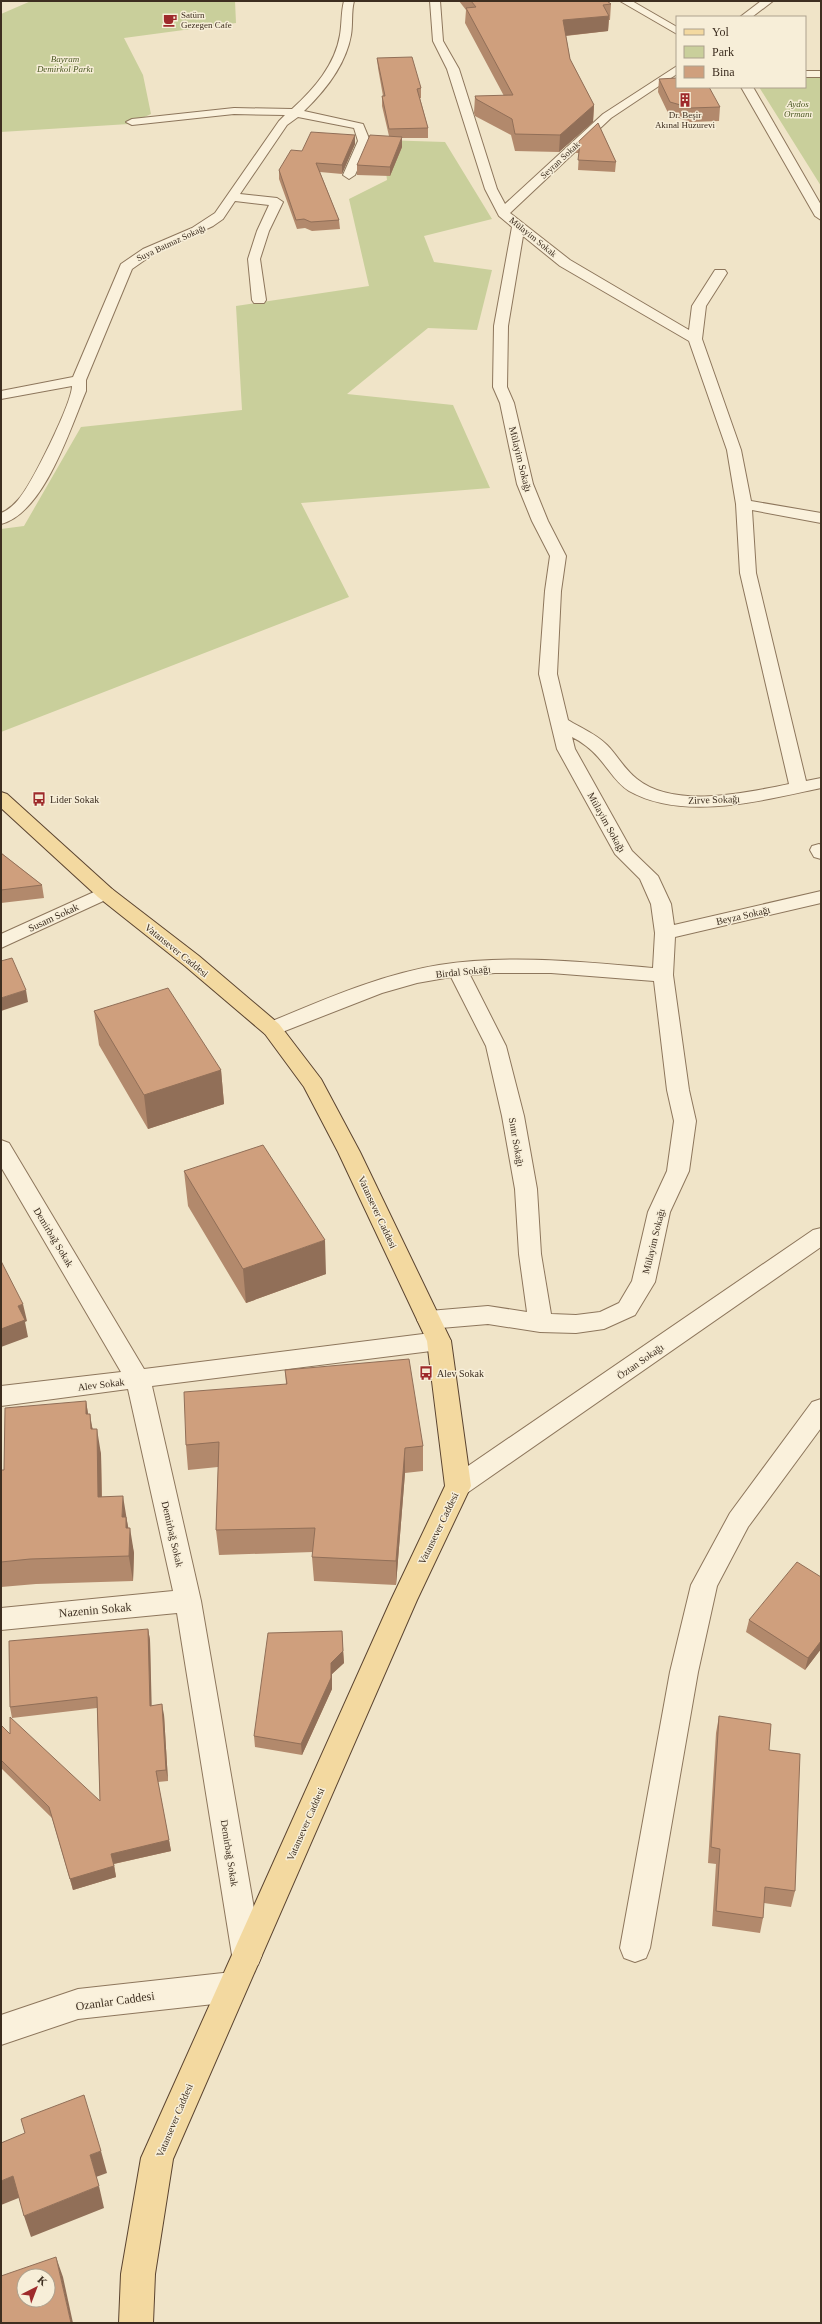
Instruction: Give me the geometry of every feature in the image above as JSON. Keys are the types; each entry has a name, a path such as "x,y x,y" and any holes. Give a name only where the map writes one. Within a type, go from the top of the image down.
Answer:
{"main road":[{"name":"Vatansever Caddesi","path":"2,802 105,893 192,961 272,1029 313,1084 349,1152 434,1331 458,1486 404,1600 157,2158 138,2274 136,2323"}],"street":[{"name":"Suya Batmaz Sokağı","path":"1,518 15,512 31,492 45,467 79,391 79,380 126,268 136,258 208,226 219,216 283,123 296,113 333,71 346,37 349,1"},
{"name":"Mülayim Sokak","path":"435,1 438,41 453,69 472,123 491,189 503,213 519,224 564,263 632,301 695,339"},
{"path":"625,1 676,30"},
{"path":"747,16 768,1"},
{"name":"Seyran Sokak","path":"503,213 607,116 676,70"},
{"path":"806,74 821,74"},
{"path":"748,88 821,216"},
{"path":"132,122 237,111 296,113 359,126 364,141 349,175"},
{"path":"232,197 277,202 263,231 254,259 259,300"},
{"name":"Mülayim Sokağı","path":"434,1331 488,1315 540,1322 576,1324 604,1320 627,1309 643,1282 659,1212 678,1171 685,1121 678,1090 663,975 665,933 661,904 648,876 624,854 566,749 548,674 558,556 540,521 525,484 509,411 500,387 501,326 519,224"},
{"path":"720,273 699,306 694,332 695,339 734,450 744,504 748,573 799,788"},
{"path":"1,395 79,380"},
{"path":"744,504 821,518"},
{"name":"Zirve Sokağı","path":"560,723 594,743 636,787 664,797 694,801 730,800 821,783"},
{"name":"Susam Sokak","path":"1,942 105,893"},
{"name":"Beyza Sokağı","path":"665,933 821,897"},
{"name":"Birdal Sokağı","path":"272,1029 361,992 438,972 515,966 663,975"},
{"name":"Sınır Sokağı","path":"458,970 496,1046 513,1116 526,1189 530,1254 540,1322"},
{"name":"Demirbağ Sokak","path":"1,1148 138,1380 188,1601 247,1955"},
{"name":"Öztan Sokağı","path":"458,1486 821,1236"},
{"name":"Alev Sokak","path":"1,1396 138,1380 434,1331"},
{"path":"635,1948 684,1672 704,1586 739,1520 821,1409"},
{"name":"Nazenin Sokak","path":"1,1619 188,1601"},
{"name":"Ozanlar Caddesi","path":"1,2030 78,2004 232,1987"}],"green space":[{"name":"Bayram Demirkol Parkı","path":"31,1 235,1 236,23 124,38 143,75 151,114 129,124 1,132 1,14"},
{"name":"Aydos Ormanı","path":"821,77 821,186 760,88 806,88 806,78"},
{"path":"382,140 445,142 492,219 424,236 434,262 492,270 477,330 428,328 347,394 453,405 490,488 301,503 349,597 1,732 1,529 24,526 81,427 242,410 236,306 369,286 349,199 387,180"}],"building":[{"path":"471,1 607,1 611,4 603,5 609,16 563,20 570,59 594,105 560,135 515,134 512,119 476,99 475,96 513,95 466,8 476,7"},
{"path":"412,57 421,88 417,89 428,128 389,129 382,96 385,96 377,58"},
{"path":"676,78 676,88 710,88 720,107 691,108 670,102 659,79"},
{"path":"598,123 616,162 578,160 580,143 577,143"},
{"path":"311,132 355,135 342,165 316,163 339,220 311,222 304,219 296,220 279,170 291,150 302,151"},
{"path":"370,135 402,137 390,167 357,165"},
{"path":"1,853 42,885 1,890"},
{"path":"12,958 26,990 1,998 1,961"},
{"path":"168,988 221,1070 144,1095 94,1011"},
{"path":"263,1145 325,1240 243,1269 184,1171"},
{"path":"1,1261 23,1304 18,1306 25,1320 1,1329"},
{"path":"409,1359 423,1446 405,1448 396,1561 312,1557 315,1528 216,1530 219,1442 186,1445 184,1392 287,1384 285,1370"},
{"path":"86,1401 86,1414 90,1414 91,1429 97,1429 98,1497 123,1496 122,1517 126,1517 126,1528 130,1528 129,1556 30,1559 1,1562 1,1470 4,1470 5,1408"},
{"path":"797,1562 821,1577 821,1641 808,1658 749,1620"},
{"path":"148,1629 150,1706 162,1704 166,1770 156,1771 169,1840 111,1854 114,1866 70,1879 49,1807 1,1760 1,1725 10,1734 10,1717 100,1801 97,1697 10,1707 9,1641"},
{"path":"342,1631 343,1651 331,1663 331,1678 301,1744 254,1736 268,1633"},
{"path":"719,1716 771,1724 769,1750 800,1754 795,1891 765,1887 763,1918 716,1911 720,1849 711,1847"},
{"path":"84,2095 101,2151 90,2155 99,2186 24,2216 13,2176 1,2181 1,2143 25,2133 21,2119"},
{"path":"56,2257 71,2323 1,2323 1,2276 16,2271 16,2308 56,2308 56,2268 24,2268"}],"place":[{"name":"Satürn Gezegen Cafe","path":"170,20"},
{"name":"Dr. Beşir Akınal Huzurevi","path":"685,100"},
{"name":"Lider Sokak","path":"39,799"},
{"name":"Alev Sokak","path":"426,1373"}]}
